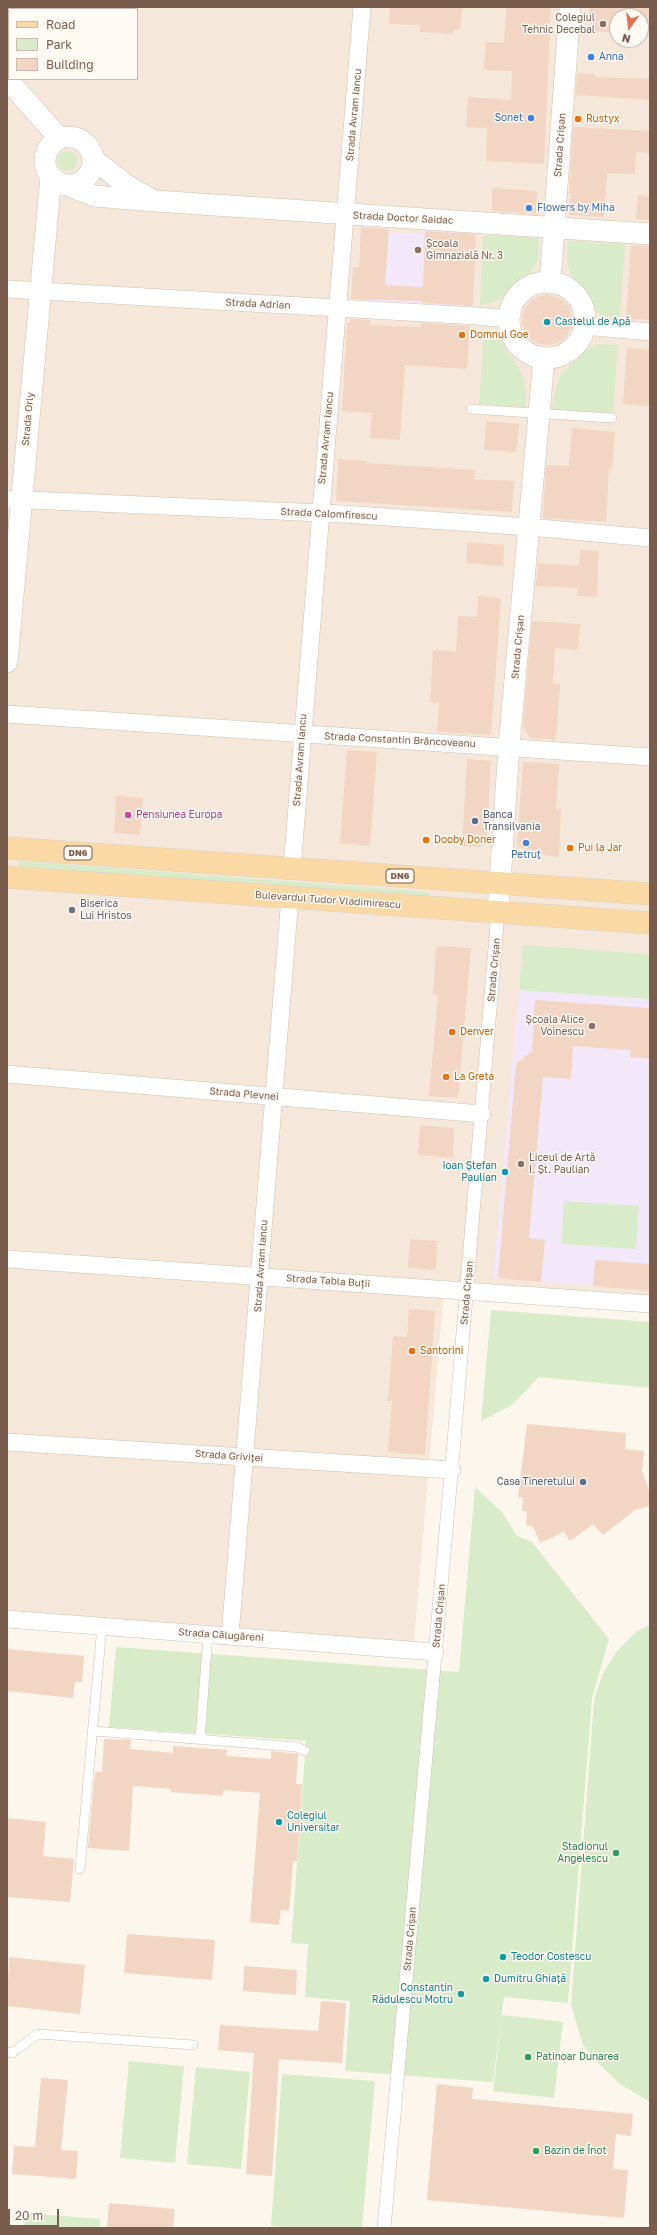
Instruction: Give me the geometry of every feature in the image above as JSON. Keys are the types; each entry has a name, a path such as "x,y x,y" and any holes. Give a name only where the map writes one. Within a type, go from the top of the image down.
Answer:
{"main road":[{"name":"DN6","path":"7,848 650,894"},
{"name":"Bulevardul Tudor Vladimirescu","path":"7,877 650,923"}],"street":[{"name":"Strada Avram Iancu","path":"292,868 362,7"},
{"name":"Strada Crișan","path":"550,283 570,7"},
{"path":"7,79 60,139 49,148 46,155 47,170 57,180 78,183 85,179 90,174 93,159"},
{"name":"Strada Doctor Saidac","path":"60,139 75,138 82,141 92,152 93,159 128,186 155,201"},
{"name":"Strada Doctor Saidac","path":"57,180 94,196 346,215 554,226 650,234"},
{"name":"Strada Orly","path":"7,662 14,499 39,291 57,180"},
{"path":"537,283 550,283 569,290 578,298 584,315 584,326 577,343 571,350 562,355 544,358 533,355 515,341 510,331 509,319 511,307 522,292 537,283"},
{"name":"Strada Adrian","path":"7,288 509,319"},
{"path":"584,326 650,332"},
{"name":"Strada Crișan","path":"384,2228 452,1470 498,912 509,746 544,358"},
{"name":"Strada Calomfirescu","path":"14,499 320,513 529,527 650,538"},
{"name":"Strada Constantin Brâncoveanu","path":"7,714 302,735 509,746 650,757"},
{"name":"Strada Avram Iancu","path":"230,1636 290,897"},
{"name":"Strada Plevnei","path":"7,1074 482,1114"},
{"name":"Strada Tabla Buții","path":"7,1259 650,1304"},
{"name":"Strada Griviței","path":"7,1442 452,1470"},
{"name":"Strada Călugăreni","path":"7,1620 435,1652"}],"lane":[{"path":"471,409 612,418"},
{"path":"80,1869 102,1626"},
{"path":"200,1740 208,1634"},
{"path":"93,1731 297,1747 305,1751"},
{"path":"7,2052 12,2053 38,2034 193,2045"}],"shaded area":[{"path":"7,7 650,7 650,1305 444,1290 413,1653 7,1623"},
{"name":"Școala Gimnazială Nr. 3","path":"361,225 388,226 389,232 424,234 425,230 476,233 473,307 351,301 353,267 359,267"},
{"path":"523,945 650,954 650,1291 635,1290 637,1263 595,1260 593,1286 493,1278"}],"green space":[{"path":"67,151 74,154 77,161 74,168 67,171 60,168 57,161 60,154"},
{"path":"483,235 539,238 538,260 529,274 516,287 498,300 480,306"},
{"path":"568,241 625,244 620,317 603,316 592,308 583,296 572,279 567,262"},
{"path":"484,332 495,334 504,345 521,372 526,388 526,407 479,404"},
{"path":"598,344 618,345 613,414 552,410 554,393 560,376 587,349"},
{"path":"19,861 429,892 428,899 19,869"},
{"path":"523,945 650,954 650,999 519,990"},
{"path":"564,1201 639,1206 636,1249 561,1244"},
{"path":"491,1310 650,1322 650,1388 539,1377 512,1405 481,1421"},
{"path":"475,1487 502,1512 517,1536 532,1542 609,1639 592,1698 568,2003 504,1997 493,2082 345,2071 350,2001 305,1997 308,1944 291,1943 306,1741 109,1727 116,1647 459,1672"},
{"name":"Stadionul Angelescu","path":"650,1624 650,2102 620,2084 601,2066 583,2045 571,2005 594,1701 602,1675 617,1651 636,1632"},
{"name":"Patinoar Dunarea","path":"502,2015 563,2022 554,2098 493,2091"},
{"path":"129,2061 184,2066 175,2163 120,2158"},
{"path":"196,2067 250,2072 241,2169 187,2164"},
{"path":"282,2074 375,2081 362,2228 301,2228 271,2226"},
{"path":"25,2213 100,2219 99,2228 24,2228"}],"building":[{"path":"390,7 462,7 460,30 453,30 453,34 420,32 420,25 389,24"},
{"path":"506,7 551,7 544,164 486,161 487,128 466,127 468,97 511,100 512,71 484,70 486,42 504,43"},
{"path":"590,7 650,7 650,35 649,8 609,8 609,32 589,31"},
{"path":"577,73 594,74 594,77 650,79 650,100 576,95"},
{"path":"573,127 650,131 650,153 636,152 635,174 607,173 604,217 569,215"},
{"path":"492,188 537,191 536,214 492,211"},
{"path":"638,195 650,196 650,220 636,219"},
{"name":"Școala Gimnazială Nr. 3","path":"361,227 389,229 385,285 423,287 425,231 476,234 473,306 422,303 422,301 351,299 353,267 359,267"},
{"path":"631,245 650,246 650,320 626,319"},
{"name":"Castelul de Apă","path":"542,295 552,295 565,302 572,315 572,325 565,338 552,345 542,345 533,341 526,334 522,325 522,315 526,306 533,299"},
{"path":"350,319 370,320 370,325 421,327 421,323 470,326 467,369 405,365 400,440 370,438 372,413 342,411 347,323 350,323"},
{"path":"627,348 650,350 650,406 623,404"},
{"path":"486,421 519,424 516,452 484,450"},
{"path":"572,428 615,432 612,469 609,469 606,522 543,518 546,465 569,466"},
{"path":"338,459 366,461 366,463 475,470 474,479 514,481 512,512 336,501"},
{"path":"467,542 504,545 503,566 466,563"},
{"path":"580,550 599,551 597,597 577,596 578,588 536,586 538,563 579,566"},
{"path":"478,596 501,598 491,735 437,732 439,703 430,702 433,650 456,652 458,616 477,617"},
{"path":"532,621 580,624 578,650 555,648 553,684 560,684 556,740 530,738 523,727"},
{"path":"347,750 377,752 370,846 340,843"},
{"path":"467,759 491,761 487,835 484,845 479,847 462,846"},
{"path":"523,762 559,764 556,809 561,809 559,857 529,854 517,844"},
{"name":"Pensiunea Europa","path":"116,796 143,798 140,835 114,833"},
{"path":"436,946 471,948 458,1098 429,1096 438,995 433,994"},
{"path":"535,1000 650,1008 650,1059 630,1057 631,1050 573,1046 571,1079 543,1077 529,1238 545,1240 541,1282 498,1278 516,1064 532,1051"},
{"path":"420,1125 454,1128 453,1158 418,1155"},
{"path":"410,1239 437,1241 436,1270 408,1268"},
{"path":"595,1260 650,1264 650,1291 593,1286"},
{"path":"409,1309 435,1311 425,1455 388,1452 392,1401 388,1401 393,1336 407,1337"},
{"name":"Casa Tineretului","path":"527,1424 626,1433 625,1449 644,1451 642,1471 650,1493 650,1506 635,1510 603,1535 593,1524 570,1541 564,1532 540,1543 533,1526 526,1525 527,1511 522,1511 523,1498 518,1497"},
{"path":"7,1649 84,1656 82,1682 75,1682 73,1698 7,1691"},
{"name":"Colegiul Universitar","path":"104,1739 131,1740 130,1749 173,1753 173,1746 227,1750 226,1756 271,1759 271,1751 298,1754 296,1784 302,1784 297,1861 293,1861 289,1911 281,1910 279,1925 250,1922 260,1793 223,1790 223,1796 171,1792 171,1789 133,1786 129,1851 88,1848 95,1772 102,1772"},
{"path":"7,1818 46,1822 43,1856 74,1859 70,1902 7,1897"},
{"path":"127,1934 215,1940 212,1980 124,1973"},
{"path":"9,1957 85,1965 80,2014 7,2006"},
{"path":"244,1966 297,1970 296,1995 243,1991"},
{"path":"321,2001 346,2003 342,2063 279,2059 272,2176 246,2174 254,2053 218,2050 220,2025 318,2031"},
{"path":"41,2078 68,2080 61,2150 78,2151 76,2179 12,2174 14,2146 35,2147"},
{"name":"Bazin de Înot","path":"437,2084 473,2088 472,2099 633,2114 631,2136 616,2134 613,2169 628,2170 624,2218 427,2200"},
{"path":"109,2203 175,2209 173,2228 107,2228"}],"place":[{"name":"Colegiul Tehnic Decebal","path":"603,24"},
{"name":"Anna","path":"591,57"},
{"name":"Sonet","path":"531,118"},
{"name":"Rustyx","path":"578,119"},
{"name":"Flowers by Miha","path":"529,208"},
{"name":"Școala Gimnazială Nr. 3","path":"418,250"},
{"name":"Castelul de Apă","path":"547,322"},
{"name":"Domnul Goe","path":"462,335"},
{"name":"Pensiunea Europa","path":"128,815"},
{"name":"Banca Transilvania","path":"475,821"},
{"name":"Dooby Doner","path":"426,840"},
{"name":"Petruț","path":"526,843"},
{"name":"Pui la Jar","path":"570,848"},
{"name":"Biserica Lui Hristos","path":"72,910"},
{"name":"Școala Alice Voinescu","path":"592,1026"},
{"name":"Denver","path":"452,1032"},
{"name":"La Greta","path":"446,1077"},
{"name":"Liceul de Artă I. Șt. Paulian","path":"521,1164"},
{"name":"Ioan Ștefan Paulian","path":"505,1172"},
{"name":"Santorini","path":"412,1351"},
{"name":"Casa Tineretului","path":"583,1482"},
{"name":"Colegiul Universitar","path":"279,1822"},
{"name":"Stadionul Angelescu","path":"616,1853"},
{"name":"Teodor Costescu","path":"503,1957"},
{"name":"Dumitru Ghiață","path":"486,1979"},
{"name":"Constantin Rădulescu Motru","path":"461,1994"},
{"name":"Patinoar Dunarea","path":"528,2057"},
{"name":"Bazin de Înot","path":"536,2151"}]}
